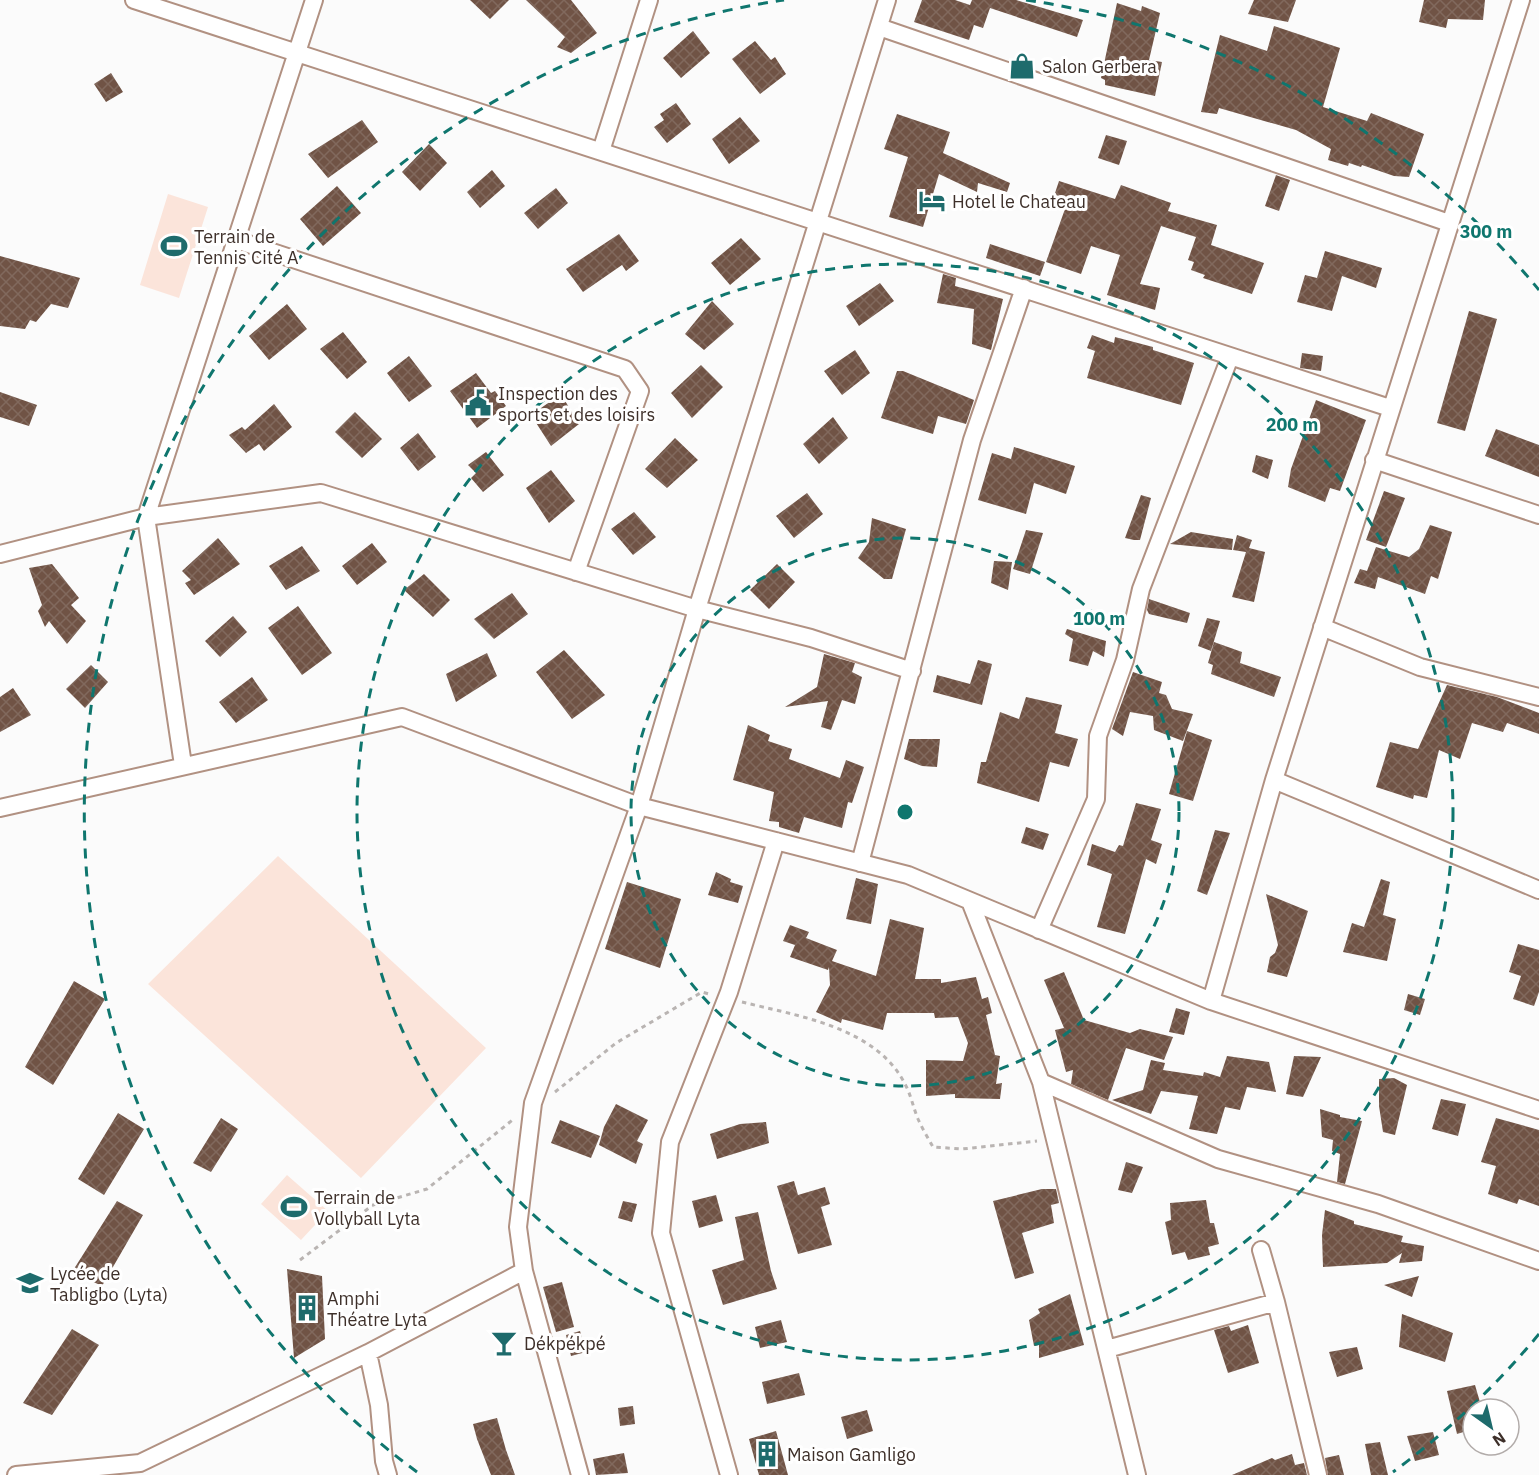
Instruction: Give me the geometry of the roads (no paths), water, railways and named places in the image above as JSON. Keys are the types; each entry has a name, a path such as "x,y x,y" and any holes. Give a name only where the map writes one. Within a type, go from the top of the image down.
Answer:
{"street":[{"path":"134,0 1390,408"},
{"path":"183,765 146,517 314,0"},
{"path":"602,151 649,0"},
{"path":"580,1475 524,1271 518,1227 532,1103 639,806 697,609 887,0"},
{"path":"1211,1001 1274,780 1521,0"},
{"path":"879,27 1449,223"},
{"path":"236,240 625,369 640,390 576,572"},
{"path":"860,863 972,440 1024,288"},
{"path":"1039,930 1096,799 1098,736 1125,660 1141,589 1230,357"},
{"path":"1374,459 1539,515"},
{"path":"0,554 146,517 321,493 697,609 811,638 912,671"},
{"path":"1322,627 1420,667 1539,697"},
{"path":"0,808 402,717 639,806 908,875 1211,1001 1538,1106"},
{"path":"1274,780 1539,890"},
{"path":"729,1475 661,1233 670,1142 729,992 776,841"},
{"path":"970,901 1041,1082 1137,1475"},
{"path":"1041,1082 1218,1159 1378,1204 1539,1261"},
{"path":"1260,1250 1276,1302 1318,1475"},
{"path":"16,1475 140,1463 368,1353 524,1271"},
{"path":"1107,1350 1276,1302"},
{"path":"368,1353 379,1405 384,1461 388,1475"}],"place":[{"name":"Salon Gerbera","path":"1022,66"},
{"name":"Hotel le Chateau","path":"932,201"},
{"name":"Terrain de Tennis Cité A","path":"174,246"},
{"name":"Inspection des sports et des loisirs","path":"478,403"},
{"name":"Terrain de Vollyball Lyta","path":"294,1207"},
{"name":"Lycée de Tabligbo (Lyta)","path":"30,1283"},
{"name":"Amphi Théatre Lyta","path":"307,1308"},
{"name":"Dékpékpé","path":"504,1343"},
{"name":"Maison Gamligo","path":"767,1454"}]}
